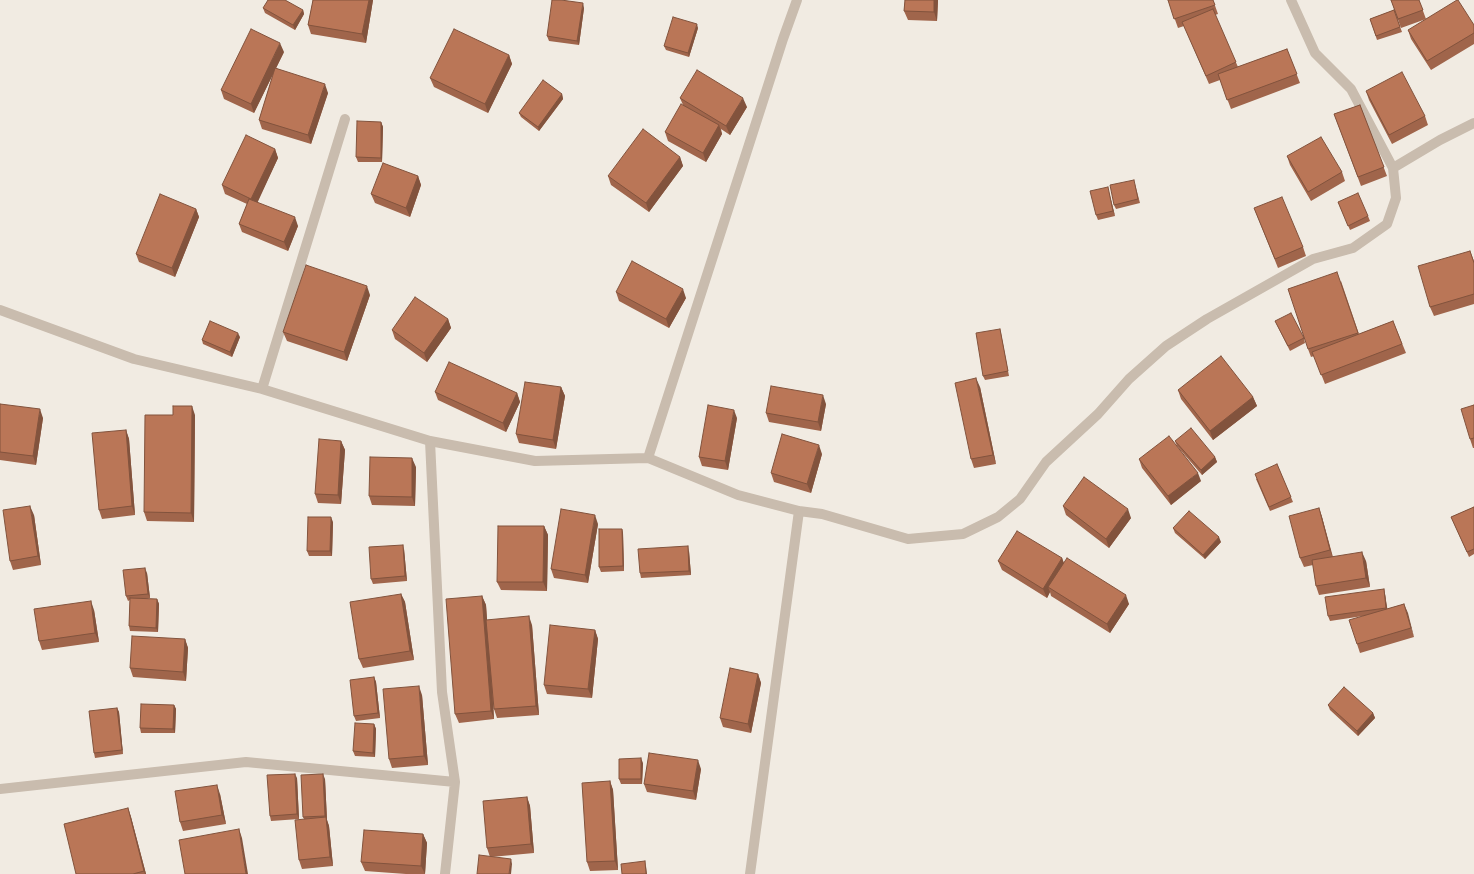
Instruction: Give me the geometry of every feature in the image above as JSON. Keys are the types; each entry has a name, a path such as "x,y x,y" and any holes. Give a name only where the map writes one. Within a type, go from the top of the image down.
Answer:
{"street":[{"path":"648,458 780,46 797,0"},
{"path":"0,310 134,359 262,389 430,441 535,461 648,458 738,495 799,511 822,514 908,539 963,534 998,517 1020,500 1046,462 1098,414 1129,379 1166,346 1207,319 1312,259 1353,248 1387,224 1396,198 1393,168 1351,89 1315,53 1291,0"},
{"path":"262,389 345,119"},
{"path":"1393,168 1440,140 1474,123"},
{"path":"430,441 442,692 454,782 446,874"},
{"path":"750,874 799,511"},
{"path":"0,789 246,762 454,782"}],"building":[{"path":"268,0 285,0 303,10 293,25 263,8"},
{"path":"313,0 369,0 362,34 308,25"},
{"path":"552,0 583,3 577,41 547,36"},
{"path":"905,0 934,0 934,12 904,11"},
{"path":"1168,0 1213,0 1215,5 1174,19"},
{"path":"1391,0 1419,0 1423,10 1398,19"},
{"path":"1457,0 1474,25 1474,33 1427,61 1408,30"},
{"path":"1213,9 1236,62 1206,76 1182,22"},
{"path":"1394,10 1400,27 1376,36 1370,19"},
{"path":"673,17 697,24 688,53 664,46"},
{"path":"251,29 280,43 251,104 221,90"},
{"path":"454,29 509,55 485,104 430,78"},
{"path":"1287,49 1297,74 1227,100 1218,74"},
{"path":"275,68 325,84 308,135 259,120"},
{"path":"697,70 743,98 726,126 680,98"},
{"path":"1402,72 1425,116 1389,135 1366,91"},
{"path":"543,80 562,94 538,127 519,113"},
{"path":"681,104 719,125 703,153 665,132"},
{"path":"1360,105 1384,167 1358,177 1334,114"},
{"path":"357,121 381,122 381,158 356,157"},
{"path":"643,129 680,157 646,203 608,176"},
{"path":"246,135 275,149 251,199 222,185"},
{"path":"1321,137 1342,172 1308,192 1287,156"},
{"path":"383,163 418,176 406,208 371,194"},
{"path":"1134,180 1138,199 1114,205 1110,185"},
{"path":"1108,187 1113,211 1096,215 1090,191"},
{"path":"1358,193 1368,216 1348,226 1338,202"},
{"path":"160,194 196,209 172,268 136,254"},
{"path":"1282,197 1303,247 1275,259 1254,208"},
{"path":"249,199 295,217 284,242 239,224"},
{"path":"1470,251 1474,263 1474,294 1430,307 1418,266"},
{"path":"632,261 683,289 666,319 616,292"},
{"path":"306,265 367,286 344,352 283,332"},
{"path":"1337,272 1358,333 1308,349 1288,289"},
{"path":"415,297 448,319 424,353 392,330"},
{"path":"1291,313 1304,338 1288,346 1275,321"},
{"path":"210,321 238,333 230,352 202,340"},
{"path":"1393,321 1402,344 1321,375 1312,352"},
{"path":"1000,329 1008,371 983,376 976,333"},
{"path":"1221,356 1253,397 1210,431 1178,390"},
{"path":"449,362 517,393 503,423 435,392"},
{"path":"976,378 993,455 971,459 955,383"},
{"path":"525,382 561,387 553,440 516,434"},
{"path":"771,386 823,395 818,422 766,413"},
{"path":"0,404 40,409 33,456 0,452"},
{"path":"708,405 734,410 725,461 699,457"},
{"path":"1474,405 1474,438 1470,439 1461,409"},
{"path":"173,406 192,406 191,513 144,512 145,415 173,415"},
{"path":"1191,428 1215,457 1201,470 1175,441"},
{"path":"126,430 132,506 99,510 92,433"},
{"path":"782,434 819,445 807,484 771,473"},
{"path":"1169,436 1198,473 1168,496 1139,459"},
{"path":"319,439 341,441 338,495 315,494"},
{"path":"370,457 412,458 412,497 369,496"},
{"path":"1277,464 1291,497 1269,507 1255,474"},
{"path":"1084,477 1128,509 1106,539 1063,506"},
{"path":"30,506 38,556 10,561 3,510"},
{"path":"1474,507 1474,549 1467,552 1451,517"},
{"path":"1319,508 1330,550 1300,558 1289,516"},
{"path":"561,509 595,515 585,575 551,569"},
{"path":"1189,511 1219,537 1203,555 1173,528"},
{"path":"308,517 331,517 330,551 307,551"},
{"path":"498,526 544,526 543,582 497,582"},
{"path":"599,529 622,529 623,566 599,567"},
{"path":"1017,531 1062,558 1043,589 998,561"},
{"path":"403,545 405,576 371,579 369,547"},
{"path":"688,546 689,571 640,573 638,549"},
{"path":"1362,552 1366,578 1316,586 1312,560"},
{"path":"1067,558 1126,595 1107,624 1048,587"},
{"path":"145,568 148,594 126,596 123,570"},
{"path":"1384,589 1386,608 1328,616 1325,597"},
{"path":"401,594 410,651 359,659 350,602"},
{"path":"482,596 491,711 455,714 446,599"},
{"path":"130,598 157,599 156,628 129,626"},
{"path":"91,601 95,633 39,641 34,609"},
{"path":"1404,604 1411,628 1357,644 1349,620"},
{"path":"529,616 536,706 494,709 486,620"},
{"path":"550,625 595,630 588,689 544,685"},
{"path":"132,636 185,639 183,672 130,668"},
{"path":"730,668 758,674 748,724 720,718"},
{"path":"374,677 378,713 354,716 350,680"},
{"path":"419,686 424,756 389,759 383,689"},
{"path":"1344,687 1373,713 1357,731 1328,705"},
{"path":"141,704 174,705 173,729 140,728"},
{"path":"117,708 122,750 94,753 89,711"},
{"path":"355,723 374,724 373,753 353,751"},
{"path":"649,753 698,760 693,791 644,784"},
{"path":"641,758 641,779 619,779 619,759"},
{"path":"295,774 297,814 270,816 267,775"},
{"path":"323,774 325,816 303,817 301,775"},
{"path":"610,781 615,861 587,862 582,783"},
{"path":"217,785 222,815 180,822 175,791"},
{"path":"527,797 531,844 487,848 483,801"},
{"path":"128,808 144,871 133,874 76,874 64,824"},
{"path":"326,817 330,857 299,860 295,820"},
{"path":"239,829 246,874 185,874 179,840"},
{"path":"364,830 423,834 421,866 361,862"},
{"path":"479,855 511,859 509,874 477,874"},
{"path":"645,861 646,874 622,874 621,864"}]}
